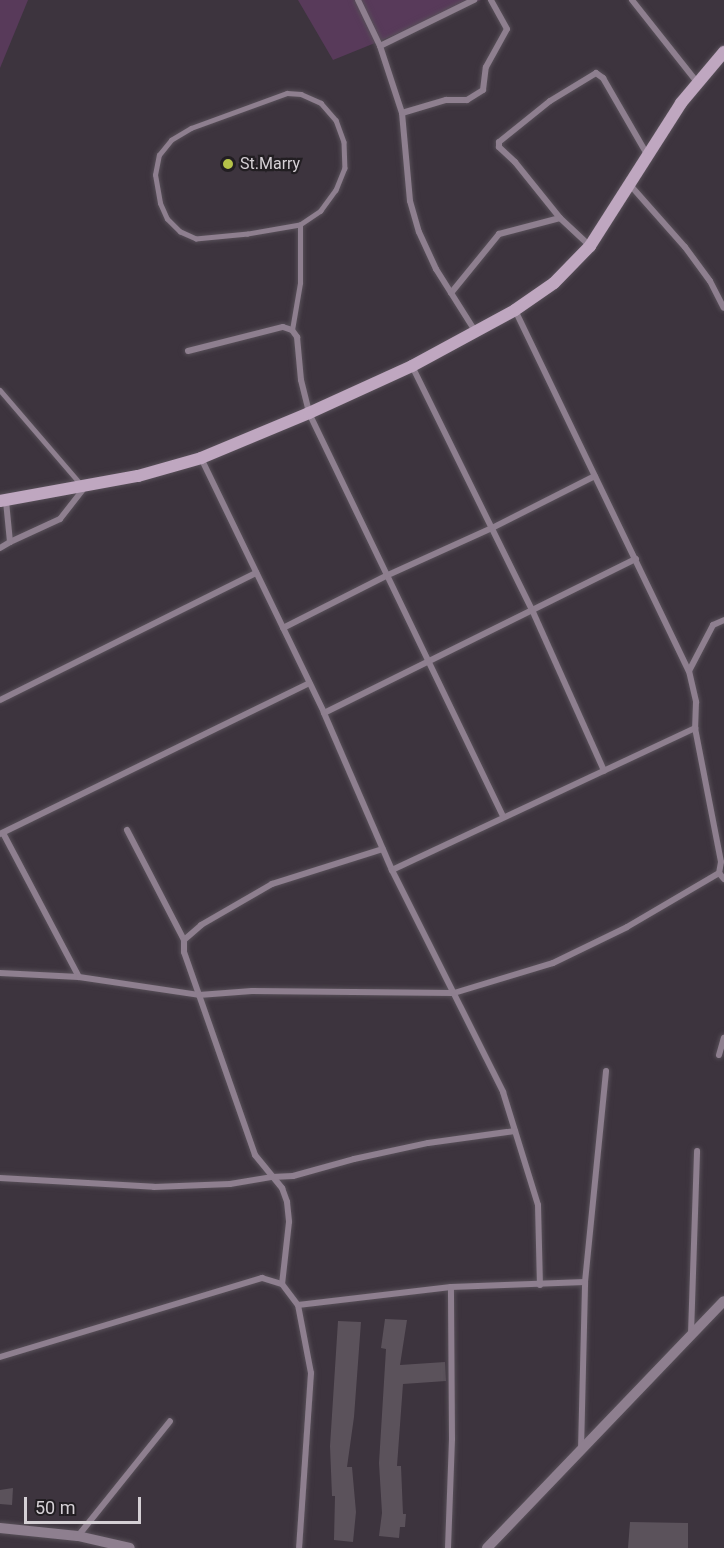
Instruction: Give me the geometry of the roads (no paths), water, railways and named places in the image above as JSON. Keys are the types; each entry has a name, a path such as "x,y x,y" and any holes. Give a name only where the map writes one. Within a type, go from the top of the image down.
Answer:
{"main road":[{"path":"3,501 84,488 201,458 309,413 412,366 515,310 555,283 590,246 697,82 724,52"}],"street":[{"path":"358,0 380,46 402,113 410,201 419,232 451,293 475,331"},
{"path":"380,46 474,0"},
{"path":"402,113 440,101 467,100 483,90 486,67 507,29 491,0"},
{"path":"632,0 697,82"},
{"path":"590,246 560,218 515,162 498,145 506,134 550,101 592,74 600,75 648,156"},
{"path":"631,186 685,247 710,281 724,308"},
{"path":"451,293 499,234 560,218"},
{"path":"0,973 79,977 199,995 252,991 454,993 553,963 627,927 719,873 721,862 695,728 696,702 689,671 515,310"},
{"path":"188,351 284,327 292,330 297,337 301,380 309,413 503,817"},
{"path":"412,366 533,612 604,771"},
{"path":"201,458 324,713 383,849 502,1092 538,1205 540,1285"},
{"path":"283,628 595,476"},
{"path":"0,548 60,519 84,488"},
{"path":"3,501 10,542"},
{"path":"324,713 429,660 533,612 636,559"},
{"path":"0,700 256,573"},
{"path":"689,671 712,625 724,620"},
{"path":"79,977 2,833 309,683"},
{"path":"393,870 695,728"},
{"path":"128,830 184,940 183,952 255,1155 282,1188 287,1202 289,1222 282,1284"},
{"path":"184,940 201,925 272,884 383,849"},
{"path":"719,873 724,879"},
{"path":"719,1055 724,1038"},
{"path":"581,1451 585,1282 606,1071"},
{"path":"0,1178 154,1187 230,1184 293,1176 354,1159 428,1143 515,1131"},
{"path":"691,1335 697,1151"},
{"path":"0,1357 262,1278 282,1284 298,1305 311,1373 299,1548"},
{"path":"298,1305 451,1287 585,1282"},
{"path":"448,1548 452,1439 451,1287"},
{"path":"487,1548 724,1301"},
{"path":"78,1536 170,1421"},
{"path":"0,1528 78,1536 130,1548"}],"lane":[{"path":"287,93 301,94 321,103 336,120 344,142 345,168 336,190 321,211 300,225 248,234 196,238 180,232 167,219 160,203 155,175 159,155 171,140 191,128 287,93"},
{"path":"292,330 300,283 300,225"},
{"path":"0,390 84,488"}],"place":[{"name":"St.Marry","path":"228,164"}]}
